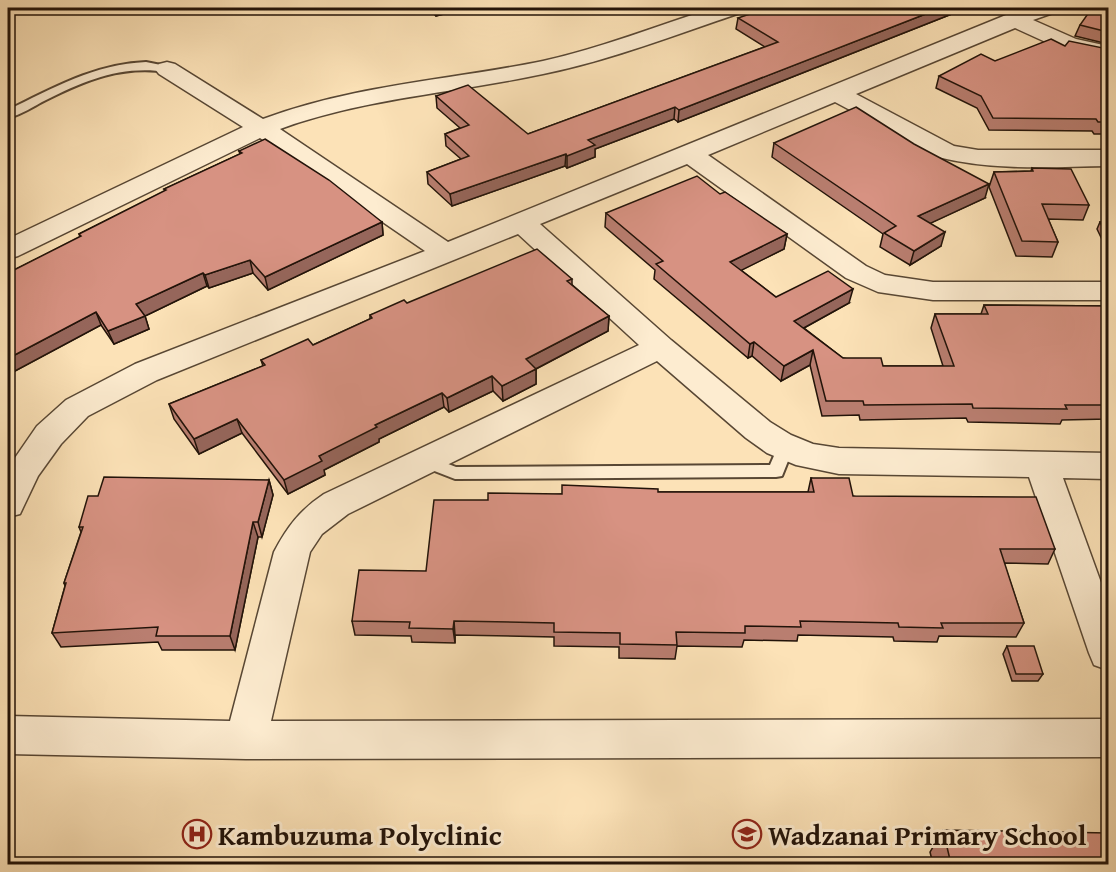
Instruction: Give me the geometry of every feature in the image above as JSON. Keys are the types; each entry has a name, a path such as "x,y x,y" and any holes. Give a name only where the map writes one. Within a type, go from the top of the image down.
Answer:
{"street":[{"path":"8,250 292,115 338,103 566,62 732,8"},
{"path":"8,504 23,471 49,435 77,408 146,372 446,253 1045,8"},
{"path":"1014,20 1069,44 1108,53"},
{"path":"167,69 261,128 446,253"},
{"path":"836,93 947,152 978,158 1108,158"},
{"path":"689,153 856,272 878,283 933,291 1108,291"},
{"path":"521,222 660,347 758,430 807,456 839,461 1042,467 1108,466"},
{"path":"246,740 292,552 300,534 314,519 336,504 660,347"},
{"path":"1042,467 1108,653"},
{"path":"8,735 246,740 1108,738"}],"lane":[{"path":"8,114 96,74 118,67 155,66 167,69"},
{"path":"425,461 455,473 776,471 786,446"}],"building":[{"path":"768,8 941,8 679,110 675,107 588,140 595,145 567,156 566,154 450,194 427,172 469,156 445,134 469,125 436,96 468,85 528,134 778,42 738,18"},
{"path":"1092,8 1108,8 1108,32 1080,25"},
{"path":"1051,39 1065,46 1069,41 1108,49 1108,122 1098,122 1096,119 993,118 981,96 939,76 981,54 995,61"},
{"path":"856,107 914,144 989,184 918,216 945,232 914,251 884,233 896,226 774,143"},
{"path":"265,139 329,180 382,222 265,277 250,260 205,275 203,273 136,304 145,316 108,331 96,312 8,357 8,273 166,190 164,189 242,153 239,151"},
{"path":"1032,168 1071,169 1089,205 1042,204 1058,242 1022,241 994,172 1033,171"},
{"path":"697,176 720,194 725,192 787,234 730,262 776,297 828,271 853,289 794,321 843,358 881,358 883,366 954,366 935,314 988,314 984,305 1108,306 1108,405 1065,405 1067,409 973,408 972,404 864,405 863,401 826,401 813,350 784,366 754,342 750,344 656,264 663,261 606,213"},
{"path":"1100,222 1108,222 1108,238"},
{"path":"537,249 572,279 567,281 609,316 526,359 536,369 502,386 492,376 447,398 442,393 375,425 377,427 319,456 322,461 284,480 237,419 194,439 169,404 265,365 261,360 308,339 313,345 372,318 370,315 404,300 407,303"},
{"path":"104,477 269,480 258,522 253,522 230,636 156,636 158,627 52,633 66,583 64,583 83,527 79,527 88,496 98,496"},
{"path":"811,478 849,478 853,496 1036,497 1055,549 1000,549 1024,623 941,623 943,628 899,627 898,623 800,621 801,627 745,626 745,633 676,632 677,645 620,644 620,633 554,632 554,623 454,621 453,629 409,628 410,622 352,621 359,570 426,571 434,500 488,500 488,493 562,494 562,485 658,489 658,492 814,492"},
{"path":"1007,646 1034,646 1043,674 1016,674"},
{"path":"943,830 1108,833 1108,864 951,864"}],"place":[{"name":"Kambuzuma Polyclinic","path":"197,834"},
{"name":"Wadzanai Primary School","path":"747,834"}]}
